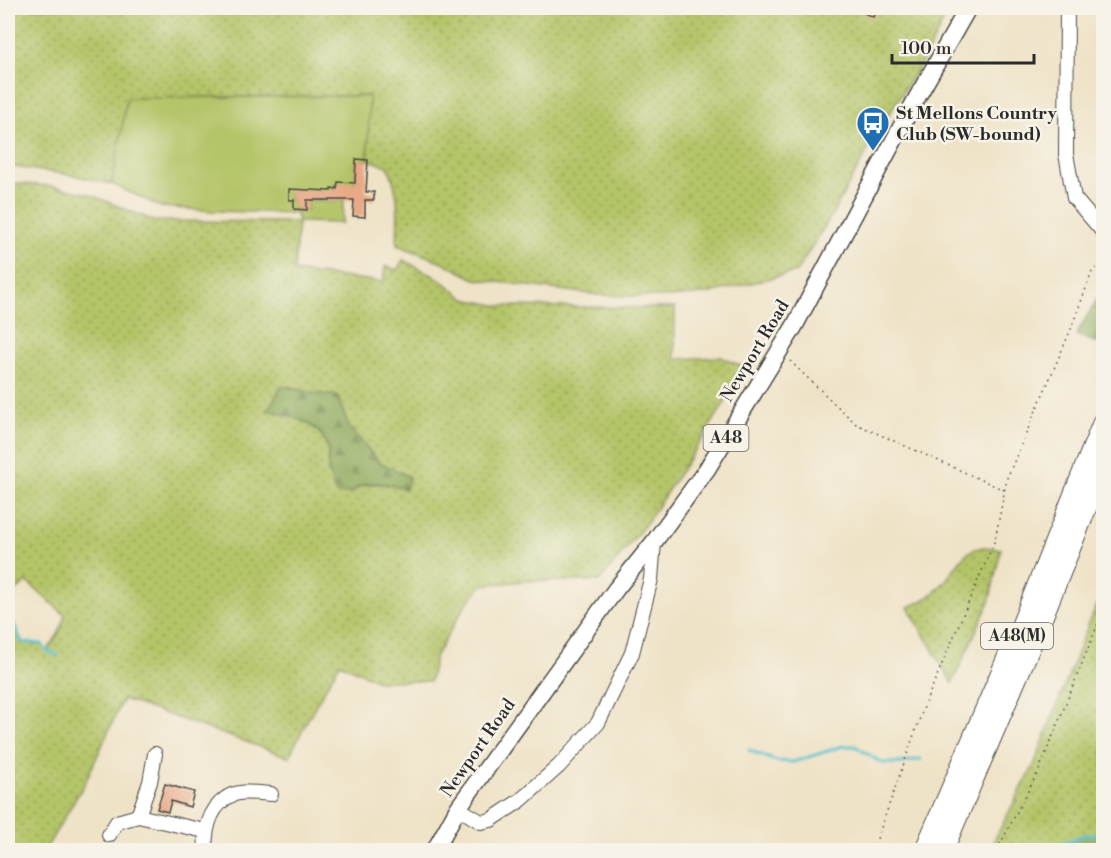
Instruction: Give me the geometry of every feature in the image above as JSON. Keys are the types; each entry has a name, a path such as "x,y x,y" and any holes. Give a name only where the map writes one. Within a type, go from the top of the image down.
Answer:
{"highway":[{"name":"A48(M)","path":"925,850 1022,624 1104,420"},
{"name":"A48(M)","path":"943,850 1038,628 1104,464"}],"main road":[{"name":"Newport Road","path":"435,847 458,808 616,589 654,542 707,469 779,350 968,8"}],"street":[{"path":"1066,8 1066,154 1074,198 1104,233"},
{"path":"458,808 481,822 491,820 521,800 559,766 598,723 632,653 651,579 654,542"},
{"path":"138,816 150,782 155,754"},
{"path":"206,850 205,831 212,814 225,798 245,792 272,794"},
{"path":"109,835 117,822 138,816 205,831"}],"path":[{"path":"873,850 925,704 995,540 1007,478 1066,340 1092,272 1104,259"},
{"path":"779,350 856,424 1005,491"},
{"path":"997,850 1039,770 1104,609"}],"green space":[{"path":"8,8 950,8 926,56 880,128 830,218 796,272 706,294 668,297 598,295 475,279 440,261 397,245 397,205 392,177 388,166 368,160 368,96 128,98 112,184 77,176 8,166"},
{"path":"369,96 368,160 356,160 355,183 332,188 331,191 289,190 289,200 294,200 294,209 307,210 307,200 336,202 344,200 342,223 298,222 296,213 161,207 112,184 127,98"},
{"path":"8,170 10,183 51,186 89,194 154,221 298,222 294,271 383,282 385,266 397,270 403,260 440,279 465,299 500,306 675,308 675,359 721,357 746,368 647,522 600,581 525,581 483,585 466,604 435,657 430,681 378,681 340,663 289,757 123,699 85,783 45,850 8,850 8,633 14,624 22,642 42,644 47,651 59,633 65,615 27,582 8,598","holes":["289,386 313,394 337,396 349,427 379,462 409,477 406,488 375,484 356,488 328,466 328,449 318,431 303,421 268,410"]},
{"path":"1103,289 1103,345 1076,335"},
{"path":"283,386 337,396 349,427 379,462 409,477 406,489 370,483 357,488 352,493 336,494 328,467 328,448 325,439 304,421 267,410"},
{"path":"984,547 1001,549 989,603 952,683 908,607 938,589 966,554"},
{"path":"1103,593 1103,832 1084,835 1046,850 989,850 1034,765 1090,620"},
{"path":"1103,832 1103,850 1046,850 1085,835"}],"building":[{"path":"853,8 877,8 873,17"},
{"path":"356,159 368,160 366,192 374,192 374,200 365,200 365,217 353,216 354,200 307,200 307,210 294,209 294,200 289,200 289,189 331,191 331,188 337,189 338,182 355,183"},
{"path":"165,784 194,792 190,807 171,801 168,812 157,809"}],"waterway":[{"path":"8,622 14,624 22,642 42,644 47,651 58,655"},
{"path":"749,750 776,761 793,762 843,746 855,746 882,763 901,763 921,759"},
{"path":"1046,850 1085,835 1104,832"}],"place":[{"name":"St Mellons Country Club (SW-bound)","path":"873,152"}]}
